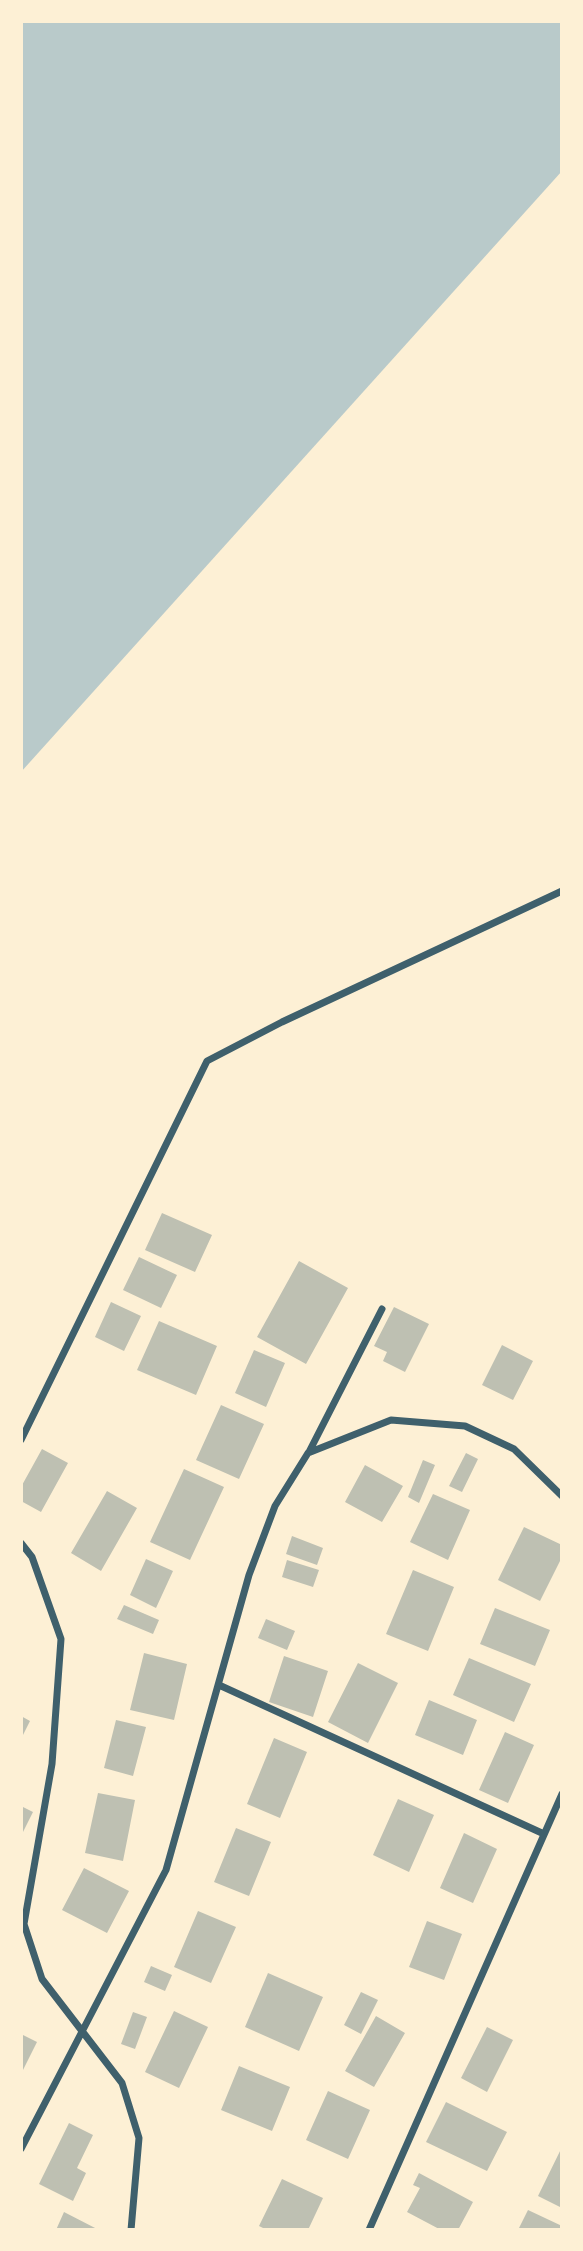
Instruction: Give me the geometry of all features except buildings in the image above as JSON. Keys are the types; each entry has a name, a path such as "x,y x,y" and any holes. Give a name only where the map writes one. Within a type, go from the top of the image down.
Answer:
{"street":[{"path":"21,1440 207,1061 282,1022 562,891"},
{"path":"21,2149 166,1870 249,1575 275,1506 308,1453 382,1309"},
{"path":"308,1453 391,1420 465,1426 514,1449 562,1496"},
{"path":"21,1543 32,1558 61,1639 52,1764 24,1924 42,1979 122,2083 139,2138 131,2230"},
{"path":"219,1685 544,1834"},
{"path":"369,2230 562,1794"}],"shaded area":[{"path":"21,21 562,21 562,171 21,772"}]}
